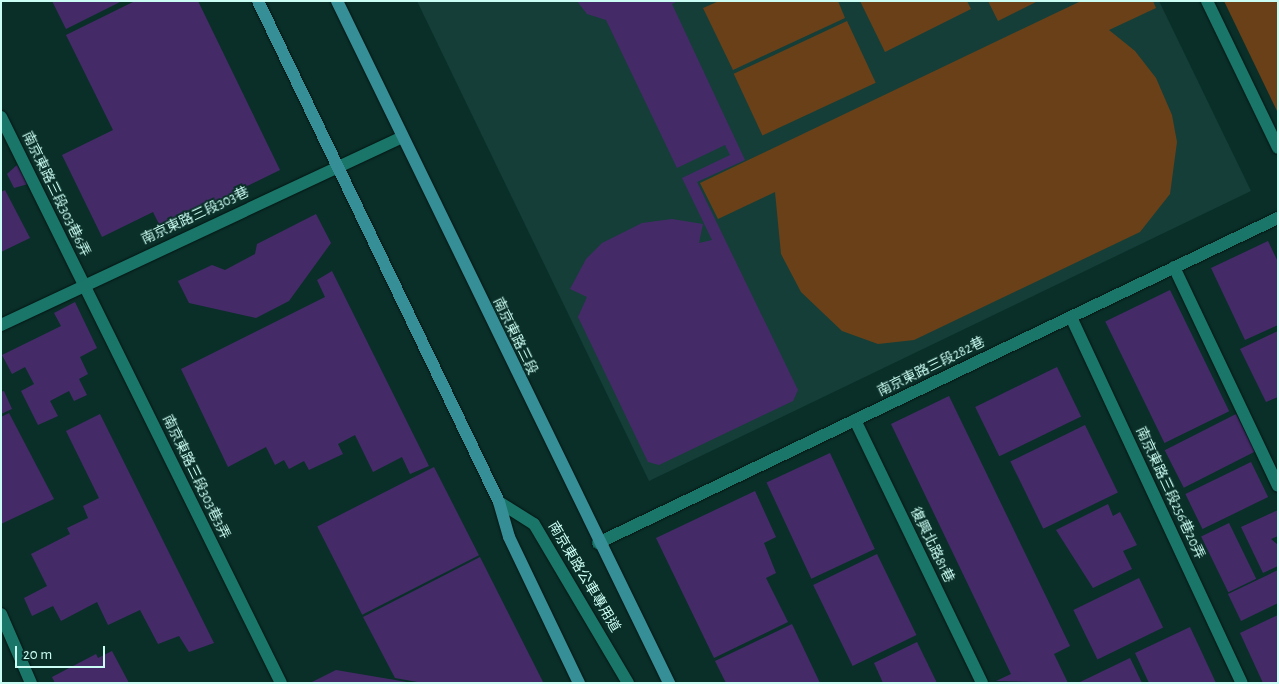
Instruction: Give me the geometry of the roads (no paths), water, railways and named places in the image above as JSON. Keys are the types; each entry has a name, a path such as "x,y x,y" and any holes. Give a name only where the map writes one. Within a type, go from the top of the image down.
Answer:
{"main road":[{"path":"258,1 499,502 509,537 579,683"},
{"name":"南京東路三段","path":"337,1 598,543 669,683"}],"street":[{"path":"1207,1 1278,148"},
{"name":"南京東路三段303巷6弄","path":"1,117 83,284"},
{"name":"南京東路三段303巷","path":"1,324 83,284 402,137"},
{"name":"南京東路三段282巷","path":"598,543 1278,218"},
{"path":"1174,267 1278,486"},
{"name":"南京東路三段303巷3弄","path":"83,284 281,683"},
{"name":"南京東路三段256巷20弄","path":"1071,317 1242,683"},
{"name":"復興北路81巷","path":"855,420 982,683"},
{"name":"南京東路公車專用道","path":"499,502 534,524 628,683"},
{"path":"1,614 31,683"}]}
